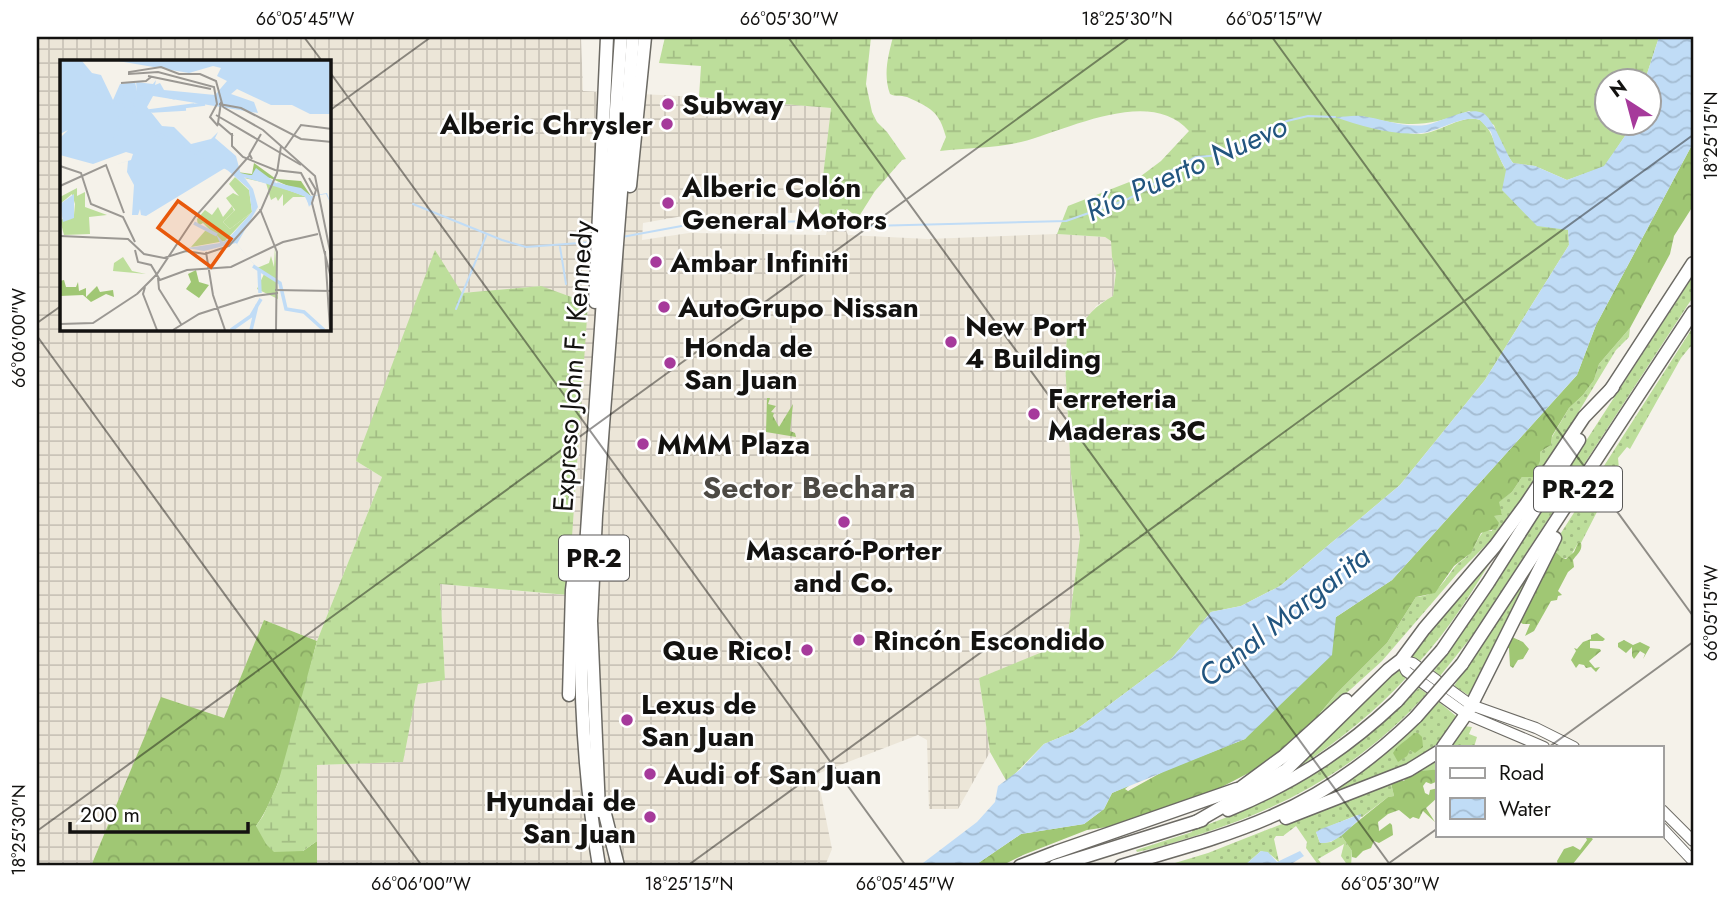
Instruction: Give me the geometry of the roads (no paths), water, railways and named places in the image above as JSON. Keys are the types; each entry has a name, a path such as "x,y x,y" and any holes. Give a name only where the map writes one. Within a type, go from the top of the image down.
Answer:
{"highway":[{"path":"607,37 609,225"},
{"name":"Expreso John F. Kennedy","path":"599,866 585,760 580,694 581,619 621,37"},
{"name":"Expreso John F. Kennedy","path":"609,225 621,205 633,37"},
{"path":"621,205 629,195 645,37"},
{"name":"Expreso John F. Kennedy","path":"607,252 591,621 598,805 608,866"},
{"name":"PR-22","path":"1055,866 1196,822 1264,795 1320,764 1359,736 1397,701 1442,650 1500,565 1693,263"},
{"name":"PR-22","path":"1121,866 1270,818 1318,793 1365,762 1416,717 1462,664 1693,312"},
{"path":"1196,822 1286,769 1401,660 1527,504 1584,417 1613,387"},
{"path":"1444,746 1468,710 1549,547 1591,481 1598,459"},
{"path":"1239,789 1283,756 1391,658 1527,504"},
{"path":"569,695 572,590 576,553 586,525"},
{"path":"1020,866 1239,789 1282,765 1332,720 1345,712"},
{"path":"1201,841 1238,836 1272,824 1409,770 1436,753"},
{"path":"598,805 606,814 618,866"}],"main road":[{"path":"1401,660 1406,671 1468,710 1542,746"},
{"path":"1468,710 1536,728 1572,746"},
{"path":"1664,812 1693,841"},
{"path":"1664,830 1693,861"}],"water":[{"name":"Canal Margarita","path":"1659,37 1693,37 1693,143 1596,325 1577,375 1392,580 1336,617 1332,655 1245,739 1112,793 1104,809 1084,824 1021,834 974,866 919,866 977,822 995,802 998,786 1021,769 1044,744 1073,732 1172,658 1211,612 1241,606 1280,586 1400,485 1485,380 1569,245 1568,230 1537,226 1502,190 1506,170 1497,153 1491,132 1480,120 1466,119 1429,132 1411,134 1378,130 1335,117 1362,116 1418,126 1477,111 1491,121 1513,163 1535,166 1567,180 1604,166 1625,136 1664,136 1664,66 1650,66"},
{"path":"1361,814 1360,819 1342,835 1332,841 1320,843 1316,832"},
{"path":"1261,851 1268,852 1277,862 1300,851 1304,856 1288,866 1244,866"}],"waterway":[{"name":"Río Puerto Nuevo","path":"622,237 687,225 838,220 869,226 1066,221 1126,200 1196,157 1222,155 1287,121 1308,116 1335,117"},
{"name":"Río Puerto Nuevo","path":"413,204 526,247 593,242"},
{"path":"456,309 486,236"},
{"path":"560,247 566,284"}],"place":[{"name":"Subway","path":"668,104"},
{"name":"Alberic Chrysler","path":"667,124"},
{"name":"Alberic Colón General Motors","path":"668,203"},
{"name":"Ambar Infiniti","path":"656,262"},
{"name":"AutoGrupo Nissan","path":"664,307"},
{"name":"New Port 4 Building","path":"951,342"},
{"name":"Honda de San Juan","path":"670,363"},
{"name":"Ferreteria Maderas 3C","path":"1034,414"},
{"name":"MMM Plaza","path":"643,444"},
{"name":"Mascaró-Porter and Co.","path":"844,522"},
{"name":"Rincón Escondido","path":"859,640"},
{"name":"Que Rico!","path":"807,650"},
{"name":"Lexus de San Juan","path":"627,720"},
{"name":"Audi of San Juan","path":"650,774"},
{"name":"Hyundai de San Juan","path":"650,817"}],"district":[{"name":"Sector Bechara","path":"809,487"}]}
